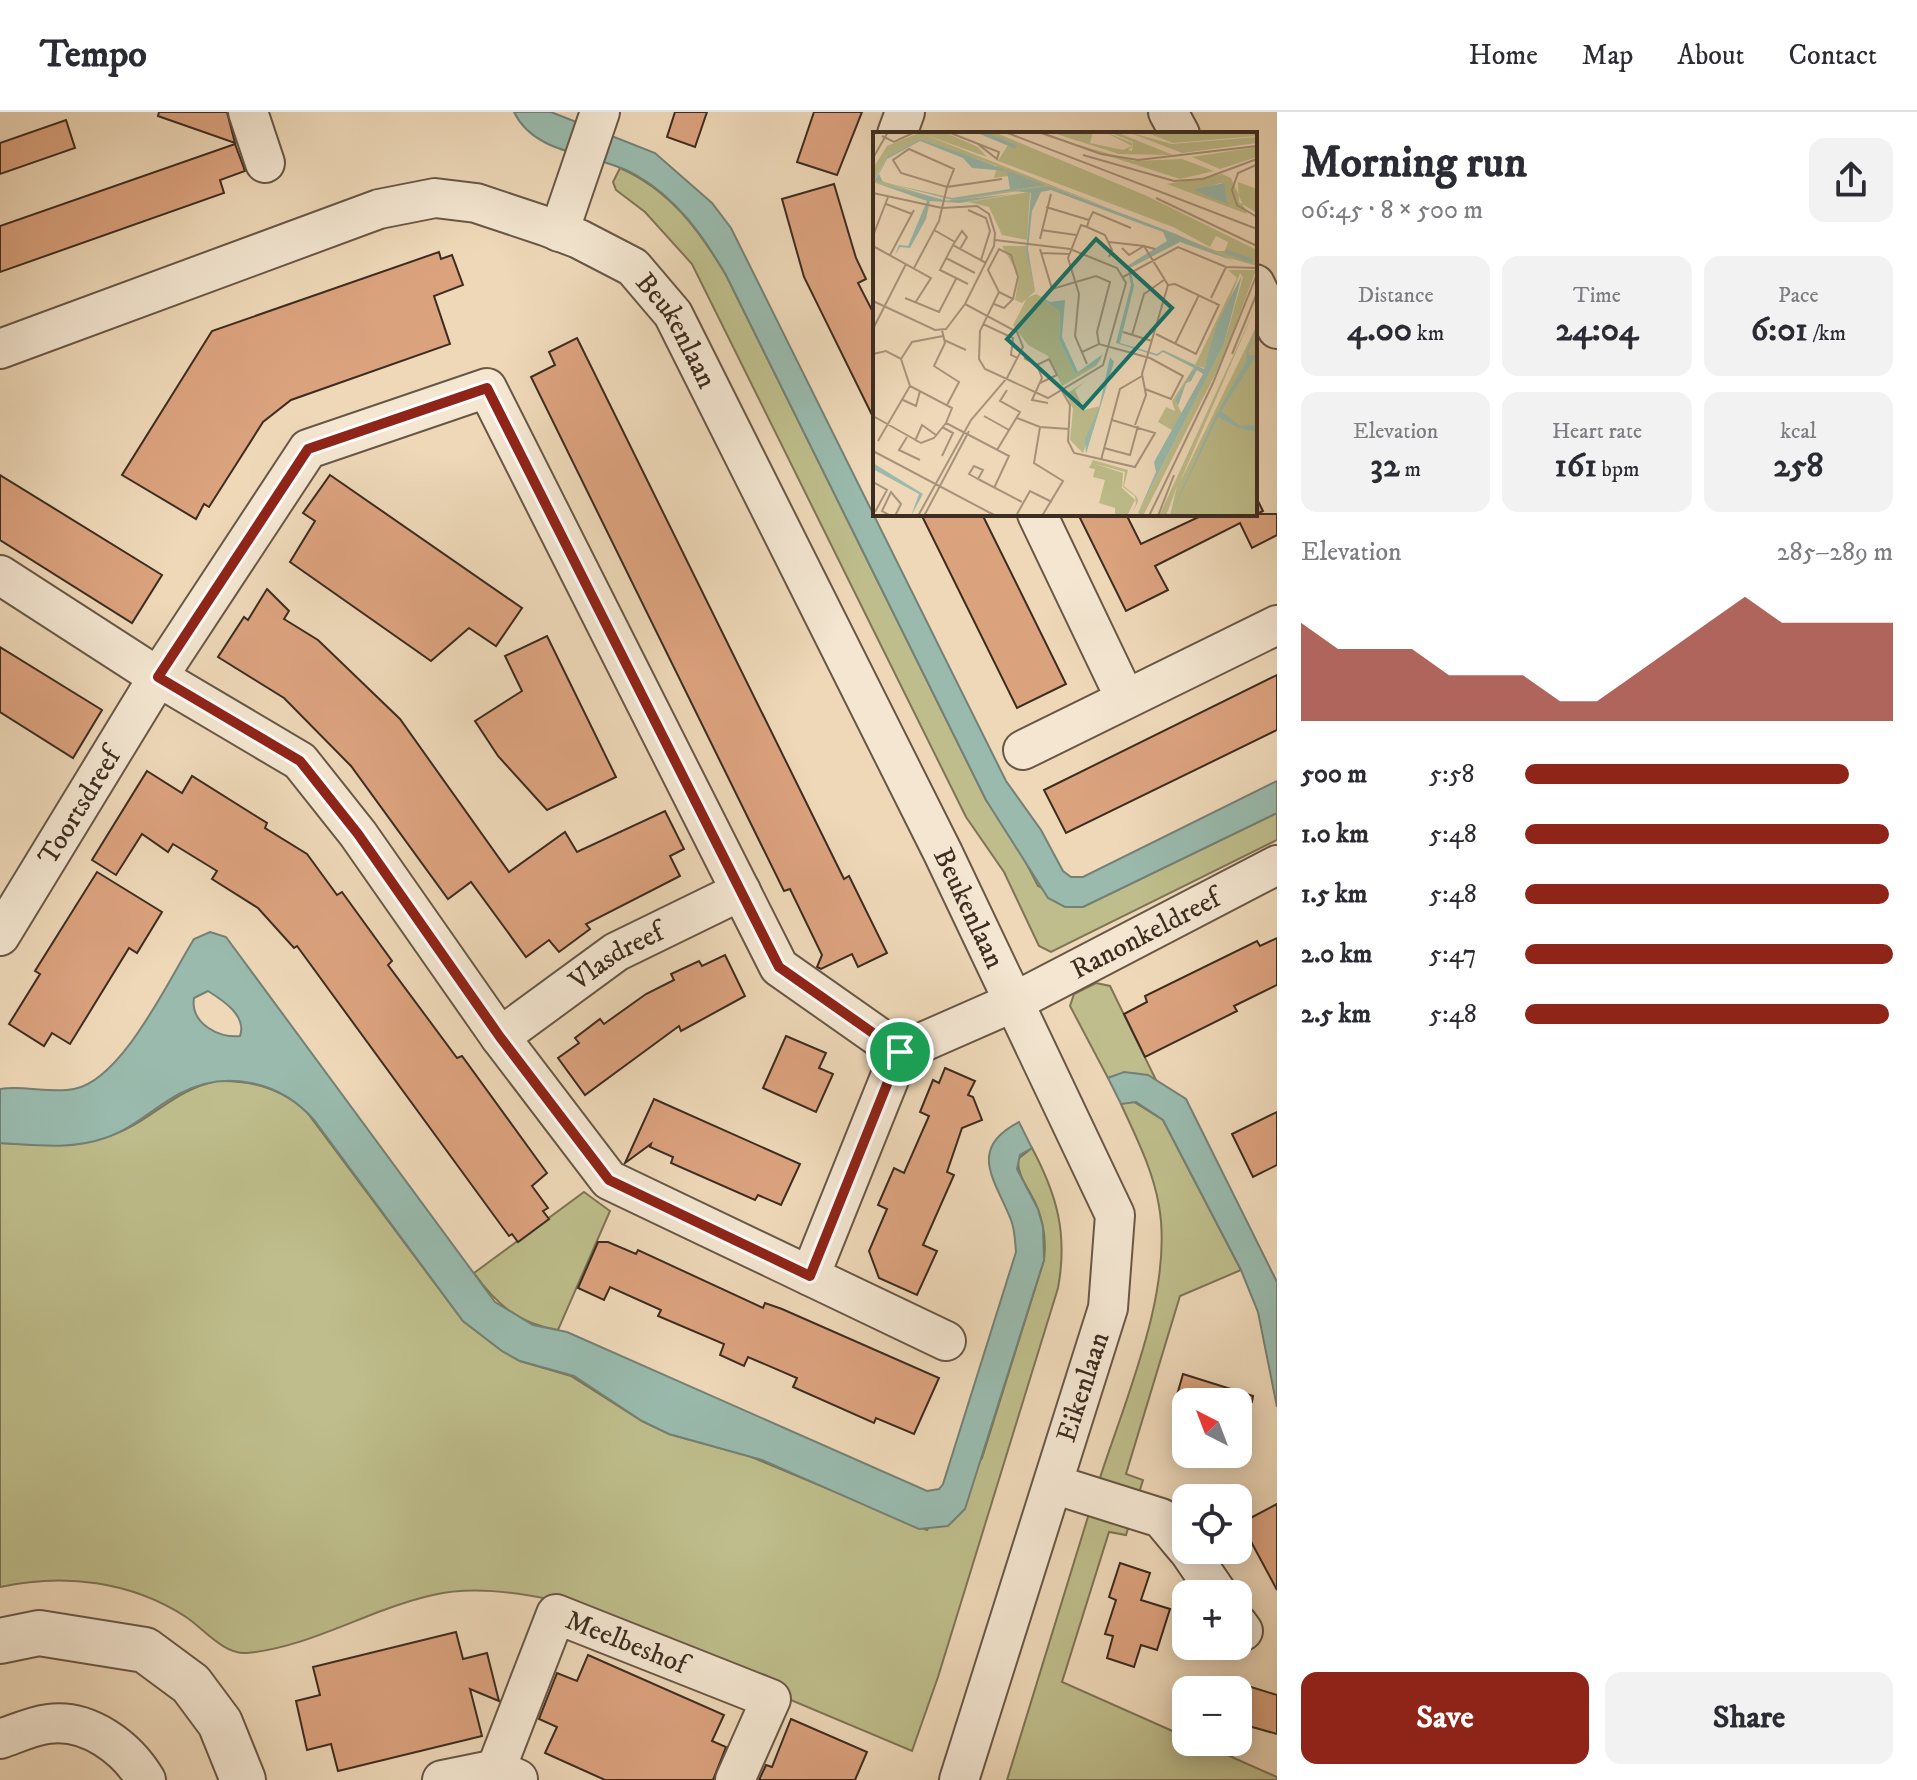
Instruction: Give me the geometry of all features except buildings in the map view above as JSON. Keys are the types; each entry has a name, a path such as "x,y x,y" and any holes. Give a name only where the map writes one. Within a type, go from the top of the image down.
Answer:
{"street":[{"path":"248,112 265,163"},
{"path":"898,132 905,112"},
{"path":"1168,112 1179,132"},
{"path":"559,232 598,118"},
{"name":"Beukenlaan","path":"0,349 379,209 435,198 476,203 559,232 633,267 673,314 943,853 1014,1002"},
{"path":"1257,288 1277,329"},
{"name":"Toortsdreef","path":"0,936 158,677 308,449 487,388 741,891"},
{"path":"1038,516 1125,698"},
{"path":"0,575 158,677 300,761 358,834 500,1037 609,1180 946,1341"},
{"path":"1023,750 1277,625"},
{"name":"Ranonkeldreef","path":"900,1052 1014,1002 1277,865"},
{"path":"741,891 779,967 900,1052 810,1276"},
{"name":"Vlasdreef","path":"500,1037 616,952 741,891"},
{"name":"Eikenlaan","path":"959,1780 1108,1308 1115,1215 1014,1002"},
{"path":"1053,1484 1161,1518 1172,1531"},
{"name":"Meelbeshof","path":"443,1780 508,1774 556,1614 771,1699 735,1780"},
{"path":"0,1641 39,1633 145,1650 191,1684 220,1723 243,1780"},
{"path":"0,1739 50,1723 70,1725 115,1743 134,1759 146,1780"}],"shaded area":[{"path":"514,112 551,112 655,153 712,203 731,228 1006,781 1041,830 1063,871 1071,877 1083,877 1277,781 1277,813 1083,907 1065,907 1048,898 986,800 726,275 708,246 688,219 651,184 620,168 552,146 524,127"},
{"path":"620,168 654,188 682,213 726,275 986,800 1017,845 1038,886 1083,907 1277,813 1277,840 1051,952 1039,946 1004,872 966,817 692,264 645,212 616,190 613,182"},
{"path":"210,932 226,937 495,1302 533,1325 567,1332 927,1491 939,1489 943,1484 1016,1252 1012,1224 993,1179 989,1155 993,1143 1003,1132 1019,1122 1032,1148 1020,1155 1017,1169 1038,1209 1043,1227 1044,1260 965,1509 948,1526 919,1529 762,1460 669,1434 642,1421 574,1376 520,1361 502,1351 463,1321 314,1120 285,1096 268,1088 233,1081 197,1086 125,1129 92,1142 53,1146 0,1143 0,1089 65,1090 92,1082 126,1049 194,939","holes":["208,991 227,1004 237,1016 240,1036 223,1035 201,1022 194,1007 194,998"]},
{"path":"1096,983 1110,986 1156,1080 1132,1073 1108,1078 1070,1006 1074,994"},
{"path":"1124,1072 1148,1075 1186,1099 1277,1282 1277,1407 1258,1312 1241,1270 1163,1120 1136,1102 1121,1104 1108,1078"},
{"path":"217,1081 265,1087 286,1096 306,1111 463,1321 502,1351 520,1361 571,1376 642,1421 669,1434 749,1456 927,1530 982,1458 1044,1260 1045,1240 1041,1220 1018,1166 1018,1159 1032,1148 1048,1182 1058,1215 1062,1250 1058,1288 938,1677 912,1751 553,1600 538,1597 477,1591 447,1592 386,1609 294,1643 239,1653 222,1646 186,1617 165,1605 120,1588 72,1581 0,1587 0,1143 52,1145 102,1138 134,1125 183,1094"},
{"path":"1131,1100 1163,1120 1241,1270 1180,1296 1126,1474 1143,1480 1138,1496 1098,1484 1144,1346 1159,1274 1162,1239 1159,1206 1153,1180 1121,1104"},
{"path":"584,1192 610,1211 558,1330 520,1318 500,1303 474,1273"},
{"path":"1091,1507 1131,1519 1126,1535 1109,1532 1062,1682 1172,1731 1172,1756 1230,1756 1277,1777 1277,1780 1007,1780"}],"route":[{"path":"487,388 779,967 900,1052 810,1276 609,1180 500,1037 358,834 300,761 158,677 308,449 487,388"}]}
